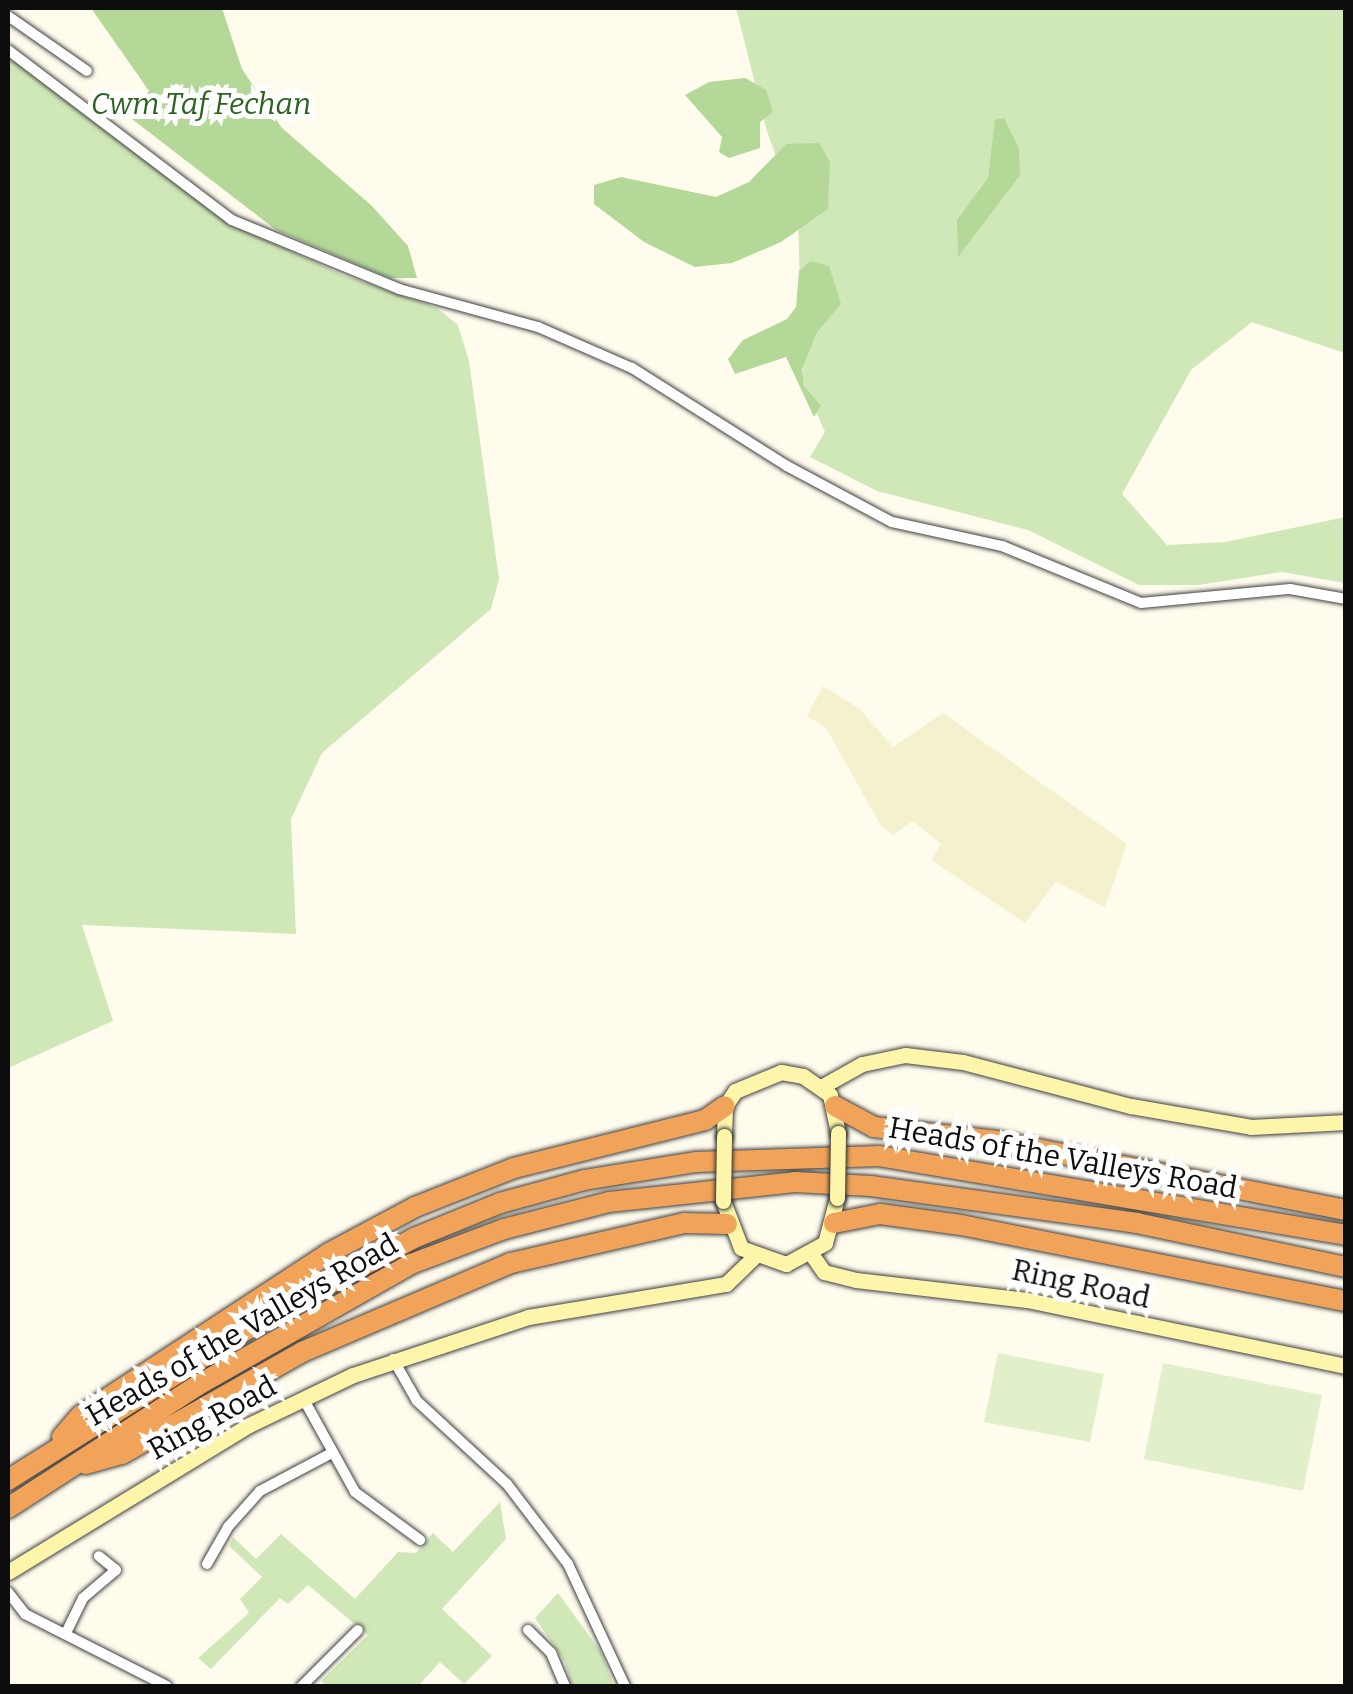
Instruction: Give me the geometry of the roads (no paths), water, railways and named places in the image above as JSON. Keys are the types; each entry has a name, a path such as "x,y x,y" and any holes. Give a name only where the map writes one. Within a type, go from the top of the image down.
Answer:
{"highway":[{"path":"48,1453 80,1416 329,1253 415,1207 514,1168 705,1120 725,1106"},
{"path":"835,1106 874,1127 997,1142 1346,1210"},
{"name":"Heads of the Valleys Road","path":"8,1480 262,1320 414,1238 500,1203 584,1180 697,1162 879,1156 1346,1235"},
{"name":"Heads of the Valleys Road","path":"8,1508 263,1346 411,1264 504,1228 608,1202 795,1182 871,1186 1137,1223 1346,1267"},
{"path":"834,1223 880,1214 945,1223 1346,1301"},
{"path":"60,1472 122,1454 302,1352 511,1263 667,1226 727,1224"}],"street":[{"path":"8,16 86,72"},
{"path":"8,50 232,220 399,289 538,327 632,368 787,466 892,522 1002,546 1141,603 1290,589 1346,600"},
{"path":"821,1086 862,1064 905,1055 964,1062 1131,1106 1251,1126 1346,1122"},
{"path":"782,1072 821,1086 835,1106 838,1134 834,1223 812,1255 786,1264 754,1257 727,1224 725,1106 736,1090 760,1076 782,1072"},
{"name":"Ring Road","path":"812,1255 824,1272 844,1278 1027,1300 1346,1366"},
{"name":"Ring Road","path":"8,1572 302,1398 394,1359 488,1327 604,1301 726,1284 754,1257"},
{"path":"394,1359 417,1402 507,1484 568,1564 625,1686"},
{"path":"302,1398 330,1454 355,1492 420,1540"},
{"path":"208,1564 228,1526 260,1491 330,1454"},
{"path":"66,1633 83,1598 116,1570 99,1556"},
{"path":"8,1592 25,1614 167,1686"},
{"path":"302,1686 358,1630"},
{"path":"528,1630 551,1652 565,1686"}],"park label":[{"name":"Cwm Taf Fechan","path":"201,104"}]}
